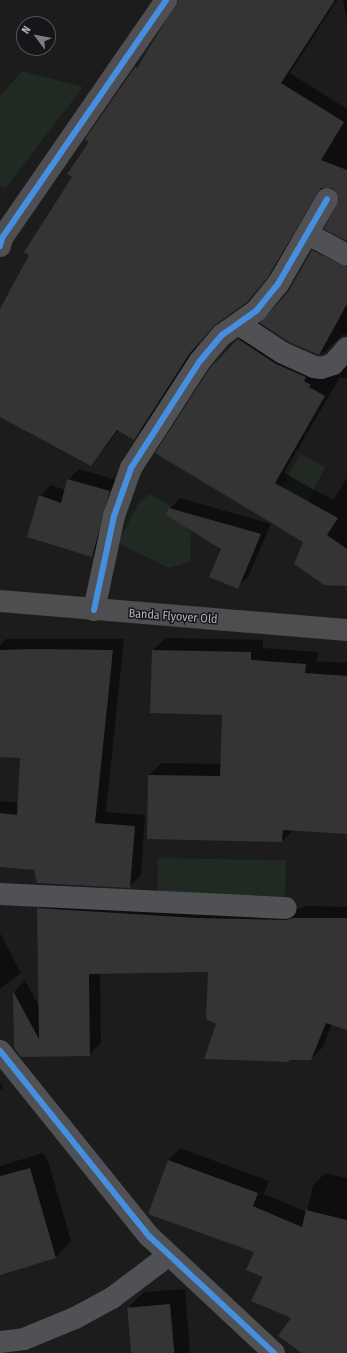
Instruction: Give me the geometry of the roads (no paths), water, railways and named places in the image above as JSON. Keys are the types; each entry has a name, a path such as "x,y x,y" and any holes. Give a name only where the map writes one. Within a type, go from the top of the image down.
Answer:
{"highway":[{"name":"Banda Flyover Old","path":"0,601 347,630"}],"street":[{"path":"0,246 2,238 166,0"},
{"path":"94,610 114,516 131,468 200,361 222,335 240,325 256,311 278,284 327,199"},
{"path":"308,234 347,255"},
{"path":"240,325 283,353 314,367 321,368 333,364 347,348"},
{"path":"0,894 286,908"},
{"path":"0,1051 149,1236 274,1353"},
{"path":"0,1342 24,1339 76,1318 112,1298 169,1255"}]}
